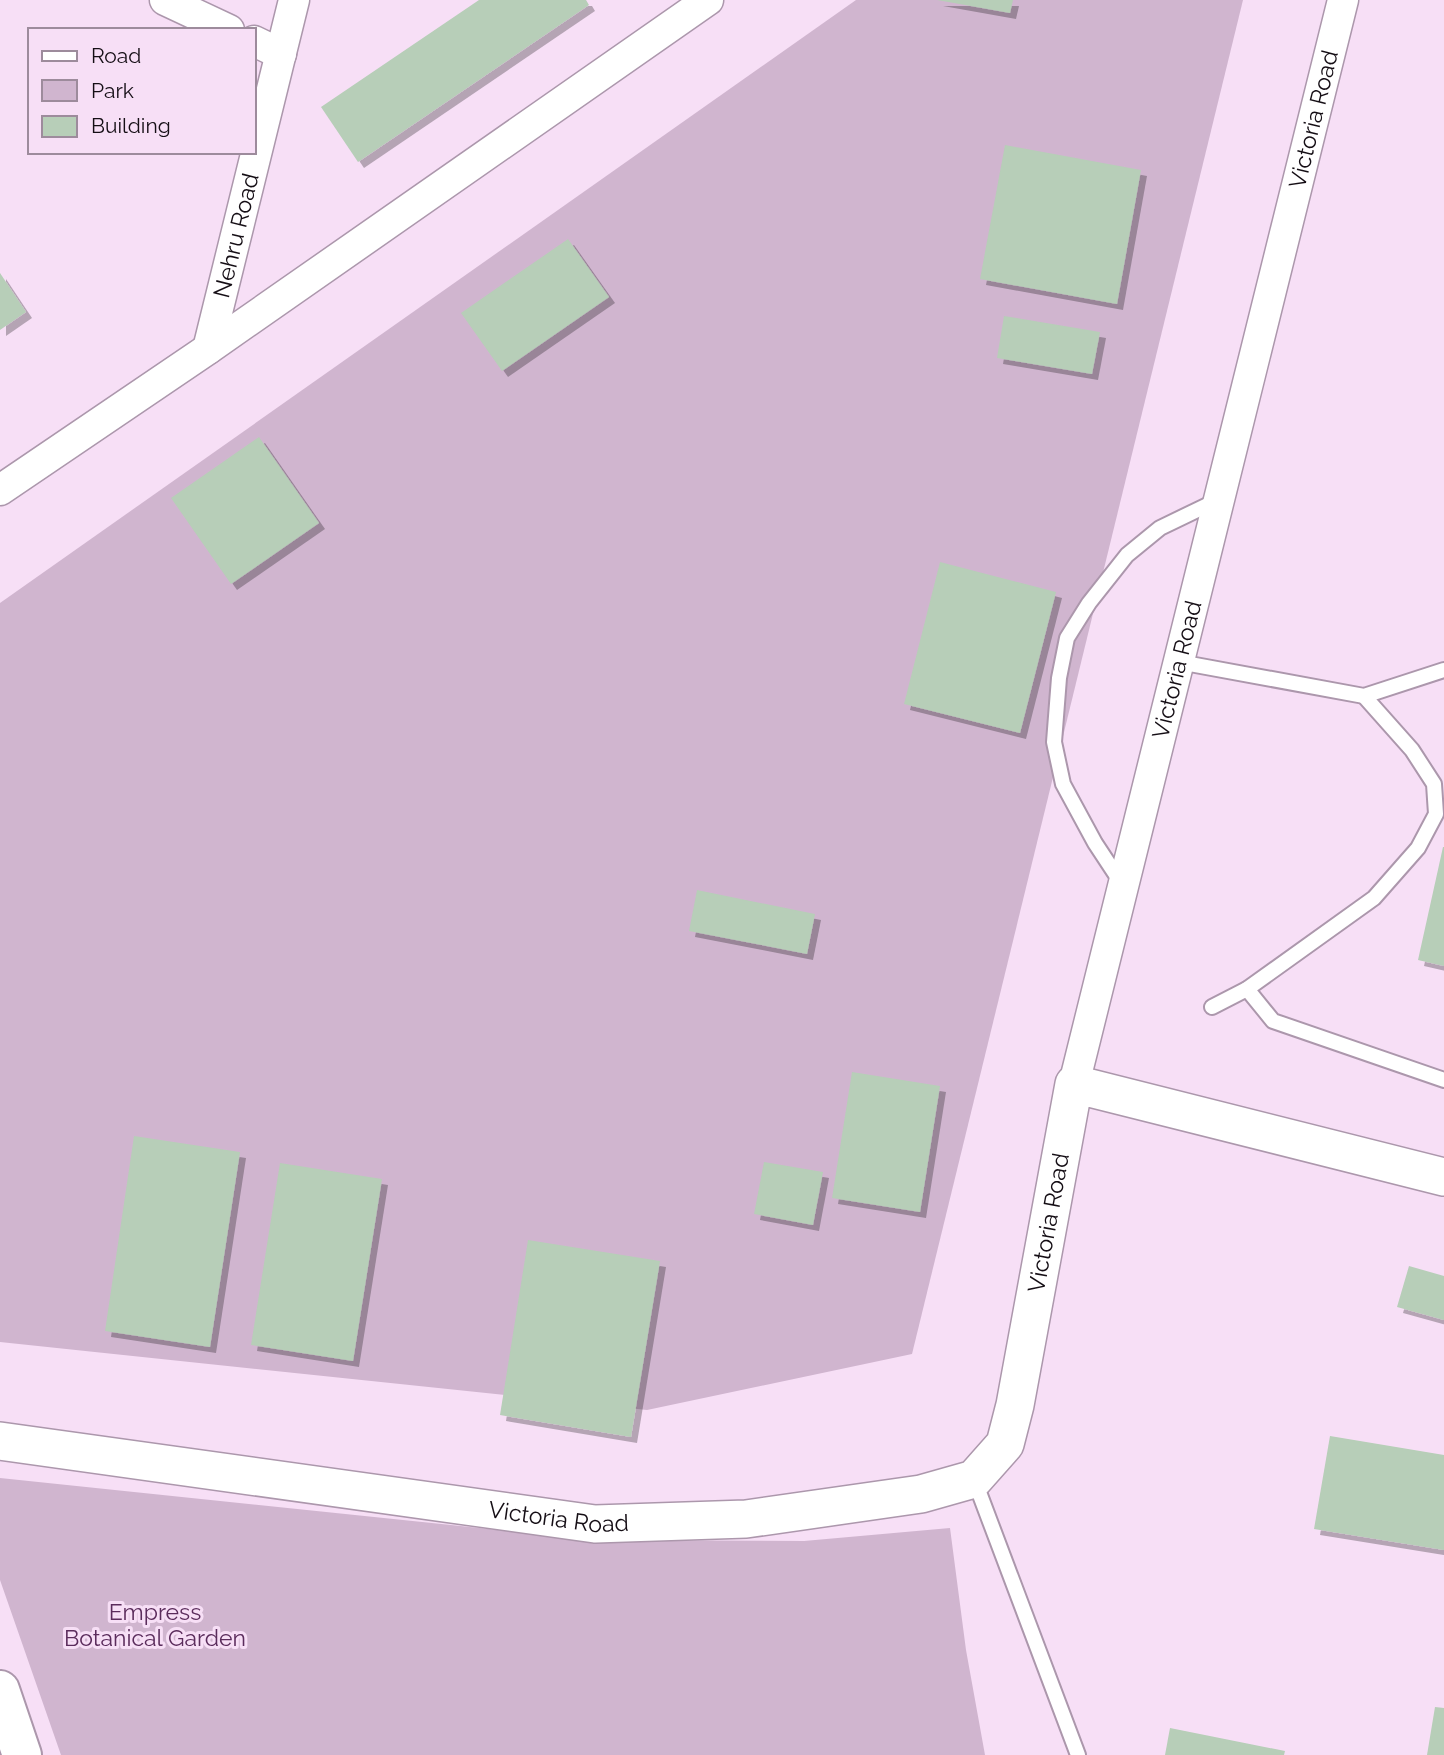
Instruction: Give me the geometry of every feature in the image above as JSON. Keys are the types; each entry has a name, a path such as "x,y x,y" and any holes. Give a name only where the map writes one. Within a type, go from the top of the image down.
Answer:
{"main road":[{"path":"0,1690 22,1755"}],"street":[{"path":"165,0 225,28"},
{"name":"Nehru Road","path":"208,349 294,0"},
{"path":"0,490 208,349 708,0"},
{"name":"Victoria Road","path":"0,1441 595,1524 746,1520 921,1494 974,1479 1005,1444 1015,1405 1074,1084 1343,0"},
{"path":"256,42 281,54"},
{"path":"1074,1084 1444,1177"}],"lane":[{"path":"1123,886 1095,843 1063,784 1054,742 1059,678 1068,638 1089,603 1127,555 1160,528 1219,500"},
{"path":"1179,662 1364,696 1444,670"},
{"path":"1212,1007 1247,989 1374,898 1418,848 1436,814 1434,784 1412,750 1364,696"},
{"path":"1247,989 1273,1021 1444,1080"},
{"path":"974,1479 1078,1755"}],"green space":[{"path":"856,0 1243,0 912,1354 647,1410 0,1342 0,603"},
{"name":"Empress Botanical Garden","path":"0,1478 595,1540 804,1541 950,1528 966,1650 985,1755 61,1755 0,1580"}],"building":[{"path":"479,0 586,0 589,5 358,162 321,107"},
{"path":"937,0 1013,0 1010,13"},
{"path":"1005,145 1141,170 1117,304 980,279"},
{"path":"568,239 609,297 502,371 461,313"},
{"path":"0,273 26,312 0,330"},
{"path":"1004,316 1100,332 1092,374 997,358"},
{"path":"259,437 319,523 231,584 171,498"},
{"path":"940,562 1056,592 1020,733 904,704"},
{"path":"1444,847 1444,966 1418,960"},
{"path":"697,890 815,914 807,954 689,931"},
{"path":"852,1072 940,1086 920,1212 832,1198"},
{"path":"134,1136 240,1152 210,1347 105,1331"},
{"path":"764,1162 823,1172 813,1225 754,1214"},
{"path":"280,1163 382,1179 353,1361 251,1345"},
{"path":"528,1240 660,1261 631,1437 500,1415"},
{"path":"1409,1266 1444,1276 1444,1320 1397,1307"},
{"path":"1330,1436 1444,1455 1444,1550 1314,1529"},
{"path":"1435,1707 1444,1708 1444,1755 1427,1755"},
{"path":"1170,1728 1285,1751 1284,1755 1165,1755"}]}
